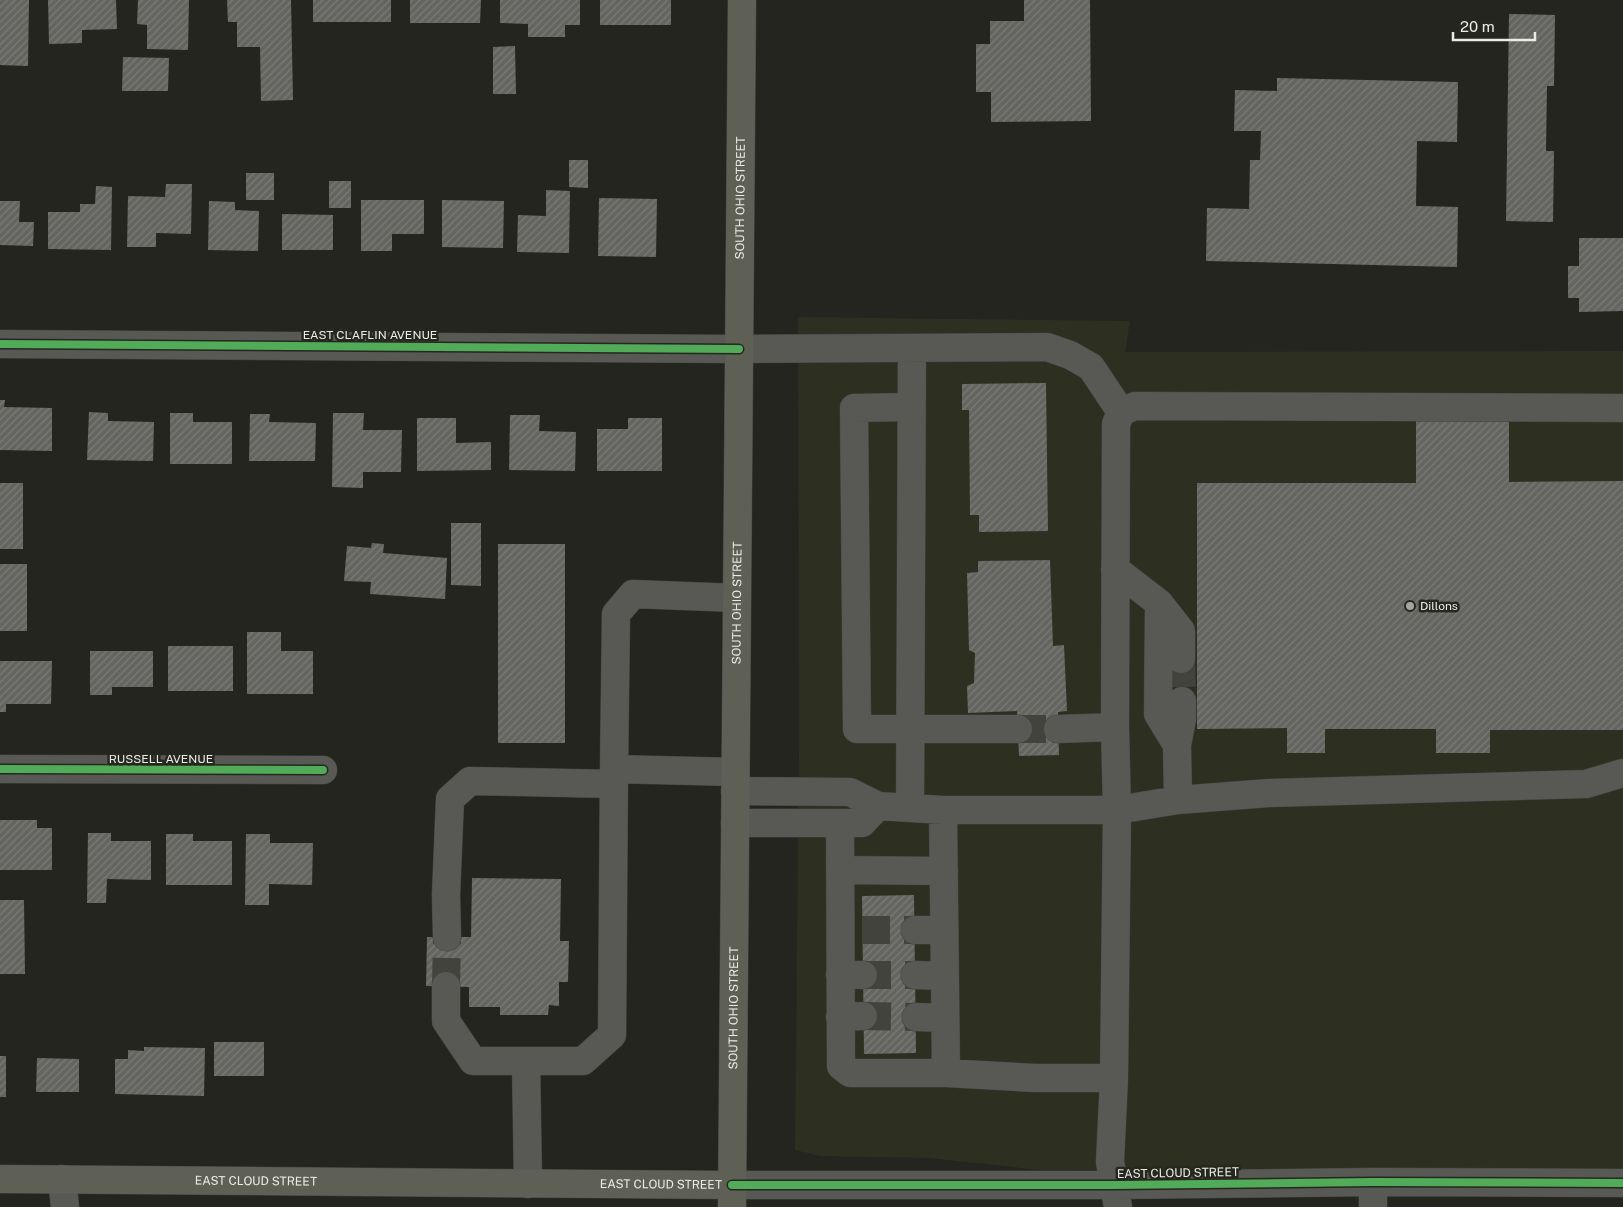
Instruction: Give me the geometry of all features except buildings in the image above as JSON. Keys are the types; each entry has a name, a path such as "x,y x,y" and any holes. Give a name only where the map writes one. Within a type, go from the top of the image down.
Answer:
{"main road":[{"name":"SOUTH OHIO STREET","path":"732,1196 742,0"},
{"name":"EAST CLOUD STREET","path":"0,1179 528,1184 732,1196"}],"street":[{"name":"EAST CLAFLIN AVENUE","path":"0,344 739,349 1047,347 1070,355 1091,367 1121,412"},
{"path":"910,808 910,407 912,348"},
{"path":"1116,1196 1110,1162 1114,1078 1117,810 1115,727 1116,424 1121,412 1135,406 1623,408"},
{"path":"910,407 854,408 857,729 1018,729"},
{"path":"1115,569 1159,603 1181,631 1181,659"},
{"path":"446,986 446,1021 473,1061 583,1061 612,1035 616,614 633,594 737,598"},
{"path":"1159,603 1158,714 1177,745"},
{"path":"1178,800 1177,745 1182,719 1182,701"},
{"path":"1058,729 1115,727"},
{"name":"RUSSELL AVENUE","path":"0,769 323,770"},
{"path":"447,937 446,894 450,799 470,781 614,776 735,781 850,792 878,806 943,810 1117,810 1178,800 1269,793 1586,784 1623,773"},
{"path":"735,824 862,823 878,806"},
{"path":"943,810 946,1073"},
{"path":"840,823 840,870 851,930 852,1017 841,1066 850,1073 946,1073 1035,1078 1114,1078"},
{"path":"840,870 944,871"},
{"path":"914,930 944,930"},
{"path":"915,975 944,976"},
{"path":"916,1017 945,1018"},
{"path":"526,1061 528,1184"},
{"path":"62,1179 64,1207"},
{"name":"EAST CLOUD STREET","path":"732,1196 1374,1195 1623,1184"}],"shaded area":[{"path":"798,317 1130,321 1125,352 1623,351 1623,1169 1040,1170 929,1158 820,1156 795,1150 799,757"}],"tunnel":[{"path":"1181,659 1182,701"},
{"path":"1018,729 1058,729"},
{"path":"862,930 915,930"},
{"path":"446,986 447,937"},
{"path":"863,975 915,975"},
{"path":"863,1016 916,1017"}],"cycle path":[{"path":"0,344 739,349"},
{"path":"0,769 323,770"},
{"path":"732,1185 1114,1185 1373,1182 1623,1183"}],"place":[{"name":"Dillons","path":"1410,606"}]}
